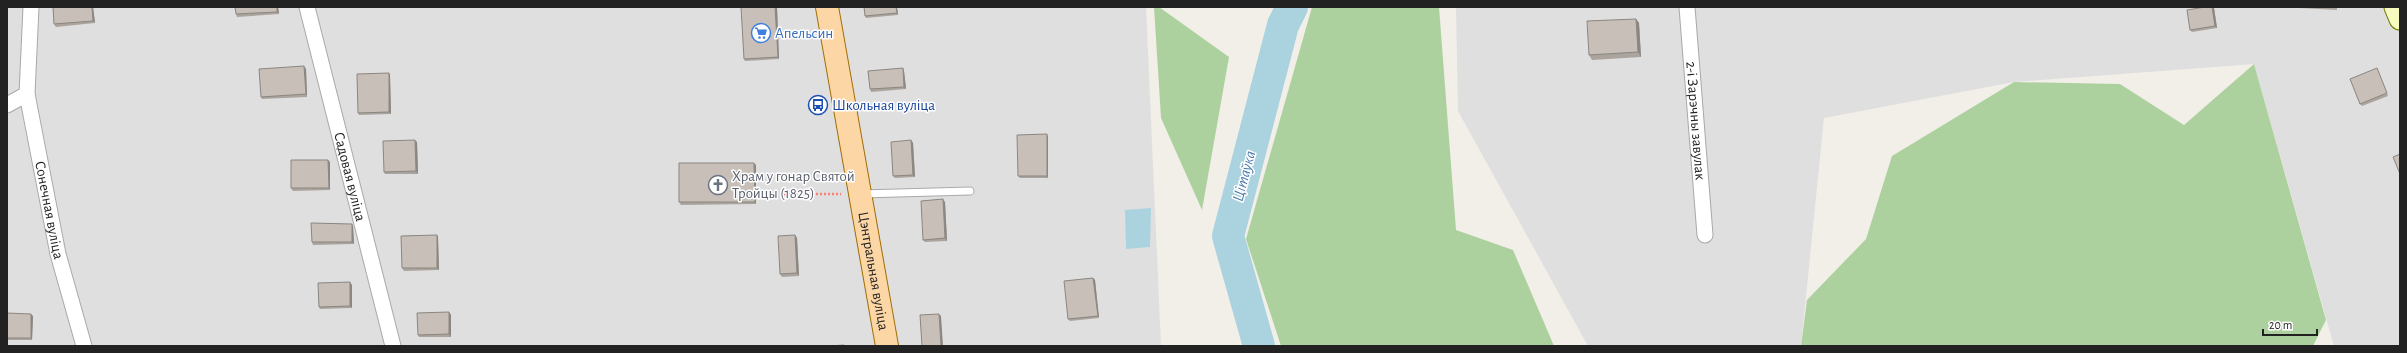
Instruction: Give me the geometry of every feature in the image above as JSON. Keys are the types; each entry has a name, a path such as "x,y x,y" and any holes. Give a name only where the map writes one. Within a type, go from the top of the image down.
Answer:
{"main road":[{"name":"Цэнтральная вуліца","path":"827,7 887,346"},
{"path":"2395,7 2400,19"}],"street":[{"name":"Сонечная вуліца","path":"31,7 27,94 58,254 84,346"},
{"name":"Садовая вуліца","path":"307,7 393,346"},
{"name":"2-і Зарэчны завулак","path":"1687,7 1705,235"},
{"path":"7,106 27,94"}],"lane":[{"path":"861,194 970,191"}],"path":[{"path":"780,194 861,194"}],"shaded area":[{"path":"7,7 1146,7 1161,346 7,346"},
{"path":"1456,7 2400,7 2400,346 2334,346 2254,64 2014,82 1824,118 1801,346 1588,346 1458,111"}],"green space":[{"path":"1154,7 1159,7 1229,57 1202,210 1161,118"},
{"path":"1312,7 1439,7 1456,230 1513,250 1554,346 1281,346 1246,239"},
{"path":"2254,64 2326,320 2313,346 1801,346 1807,300 1866,239 1892,156 2014,82 2120,84 2184,125"}],"water":[{"path":"1151,208 1150,247 1126,249 1125,210"}],"building":[{"path":"53,7 92,7 93,21 54,24"},
{"path":"235,7 277,7 277,12 236,14"},
{"name":"Апельсин","path":"741,7 775,7 778,57 744,59"},
{"path":"864,7 896,7 897,13 865,16"},
{"path":"2212,7 2215,26 2190,30 2187,10"},
{"path":"1636,19 1638,52 1589,55 1587,21"},
{"path":"304,66 306,94 261,97 259,69"},
{"path":"903,68 904,87 870,89 868,71"},
{"path":"2377,68 2387,93 2360,104 2350,79"},
{"path":"389,73 389,112 358,113 357,74"},
{"path":"1047,134 1047,176 1018,176 1017,135"},
{"path":"415,140 416,171 384,172 383,141"},
{"path":"911,140 913,175 893,176 891,142"},
{"path":"2400,154 2400,174 2393,157"},
{"path":"291,160 328,160 329,188 291,188"},
{"name":"Храм у гонар Святой Тройцы (1825)","path":"679,163 754,163 755,202 679,202"},
{"path":"943,199 945,238 923,240 921,201"},
{"path":"311,223 352,224 352,242 312,242"},
{"path":"437,235 437,268 402,268 401,236"},
{"path":"795,235 797,273 780,274 778,236"},
{"path":"1093,278 1098,316 1068,319 1064,281"},
{"path":"350,282 350,306 319,307 318,283"},
{"path":"449,312 449,334 418,335 417,313"},
{"path":"7,313 31,314 31,338 7,338"},
{"path":"939,314 941,346 922,346 920,315"}],"waterway":[{"name":"Цітаўка","path":"1259,346 1228,236 1283,25 1292,7"}],"place":[{"name":"Апельсин","path":"761,33"},
{"name":"Школьная вуліца","path":"818,105"},
{"name":"Храм у гонар Святой Тройцы (1825)","path":"718,185"}]}
